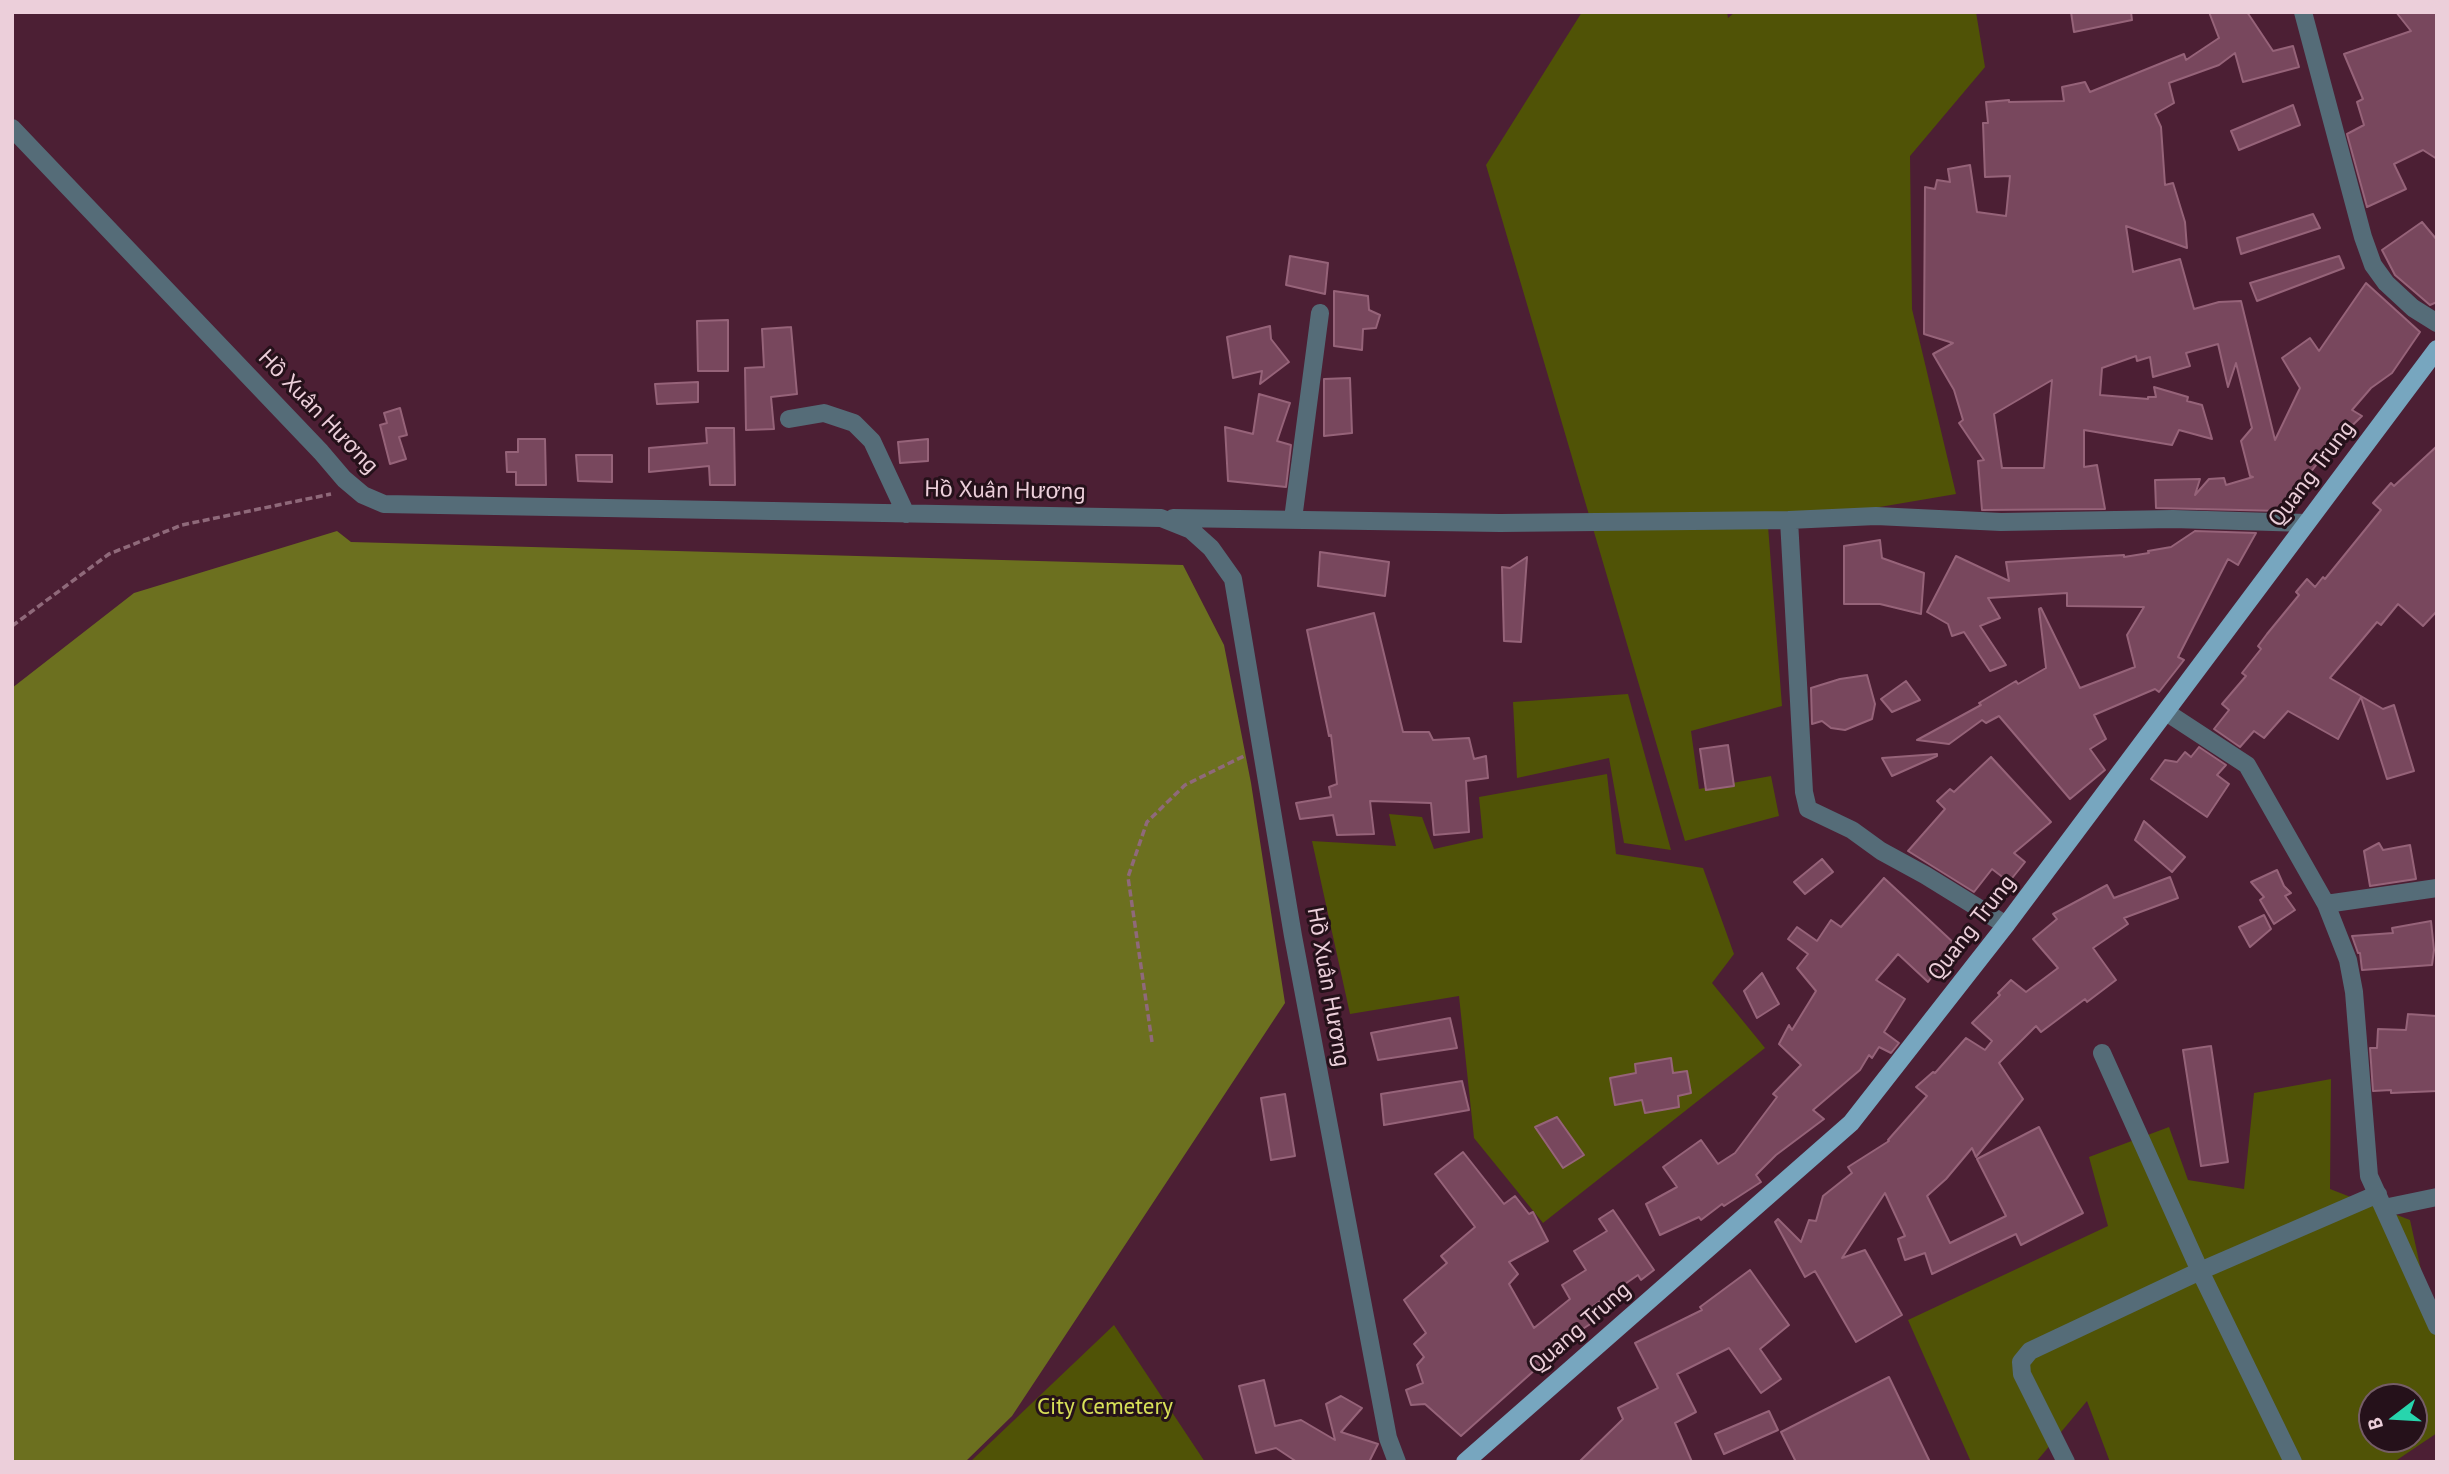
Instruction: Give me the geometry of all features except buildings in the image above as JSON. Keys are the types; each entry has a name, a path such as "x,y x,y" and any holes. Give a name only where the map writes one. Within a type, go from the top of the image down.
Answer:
{"main road":[{"name":"Quang Trung","path":"1465,1462 1851,1123 2006,925 2437,349"}],"street":[{"path":"2303,12 2363,237 2373,265 2386,283 2404,300 2437,323"},
{"name":"Hồ Xuân Hương","path":"12,128 355,488 363,495 384,504 1161,518 1191,530 1211,548 1233,579 1295,949 1388,1437 1397,1462"},
{"path":"1293,519 1320,313"},
{"path":"789,419 824,413 854,423 872,441 906,514"},
{"path":"1161,518 1500,523 1789,520 1876,516 2001,523 2173,519 2306,523"},
{"path":"1789,520 1804,792 1808,809 1852,830 1881,851 1926,875 2006,925"},
{"path":"2166,712 2247,765 2326,904 2348,960 2354,992 2369,1176 2437,1326"},
{"path":"2326,904 2437,888"},
{"path":"2102,1053 2200,1271 2293,1462"},
{"path":"2066,1462 2022,1374 2021,1362 2030,1351 2200,1271 2381,1201 2437,1197"}],"path":[{"path":"12,626 109,554 182,525 355,488"},
{"path":"1152,1042 1128,877 1146,822 1185,785 1261,748"}],"green space":[{"path":"1582,12 1727,12 1728,18 1735,12 1976,12 1985,67 1910,156 1912,309 1956,494 1768,526 1782,706 1691,731 1699,789 1771,776 1779,816 1685,841 1486,165"},
{"path":"1628,694 1671,850 1624,843 1609,758 1517,778 1513,702"},
{"path":"1607,774 1616,854 1703,868 1734,954 1712,983 1765,1048 1543,1223 1474,1138 1459,996 1350,1014 1312,841 1396,846 1389,814 1422,817 1434,849 1483,838 1479,797"},
{"path":"2331,1079 2330,1189 2410,1220 2437,1342 2437,1433 2428,1439 2428,1383 2358,1383 2358,1453 2407,1453 2394,1462 2110,1462 2087,1401 2036,1462 1971,1462 1908,1320 2108,1226 2089,1157 2169,1127 2188,1180 2244,1189 2254,1093"},
{"name":"City Cemetery","path":"1114,1325 1205,1462 970,1462"}],"shaded area":[{"path":"337,531 351,542 1183,565 1224,645 1251,783 1285,1003 1012,1416 965,1462 12,1462 12,688 134,593"}]}
